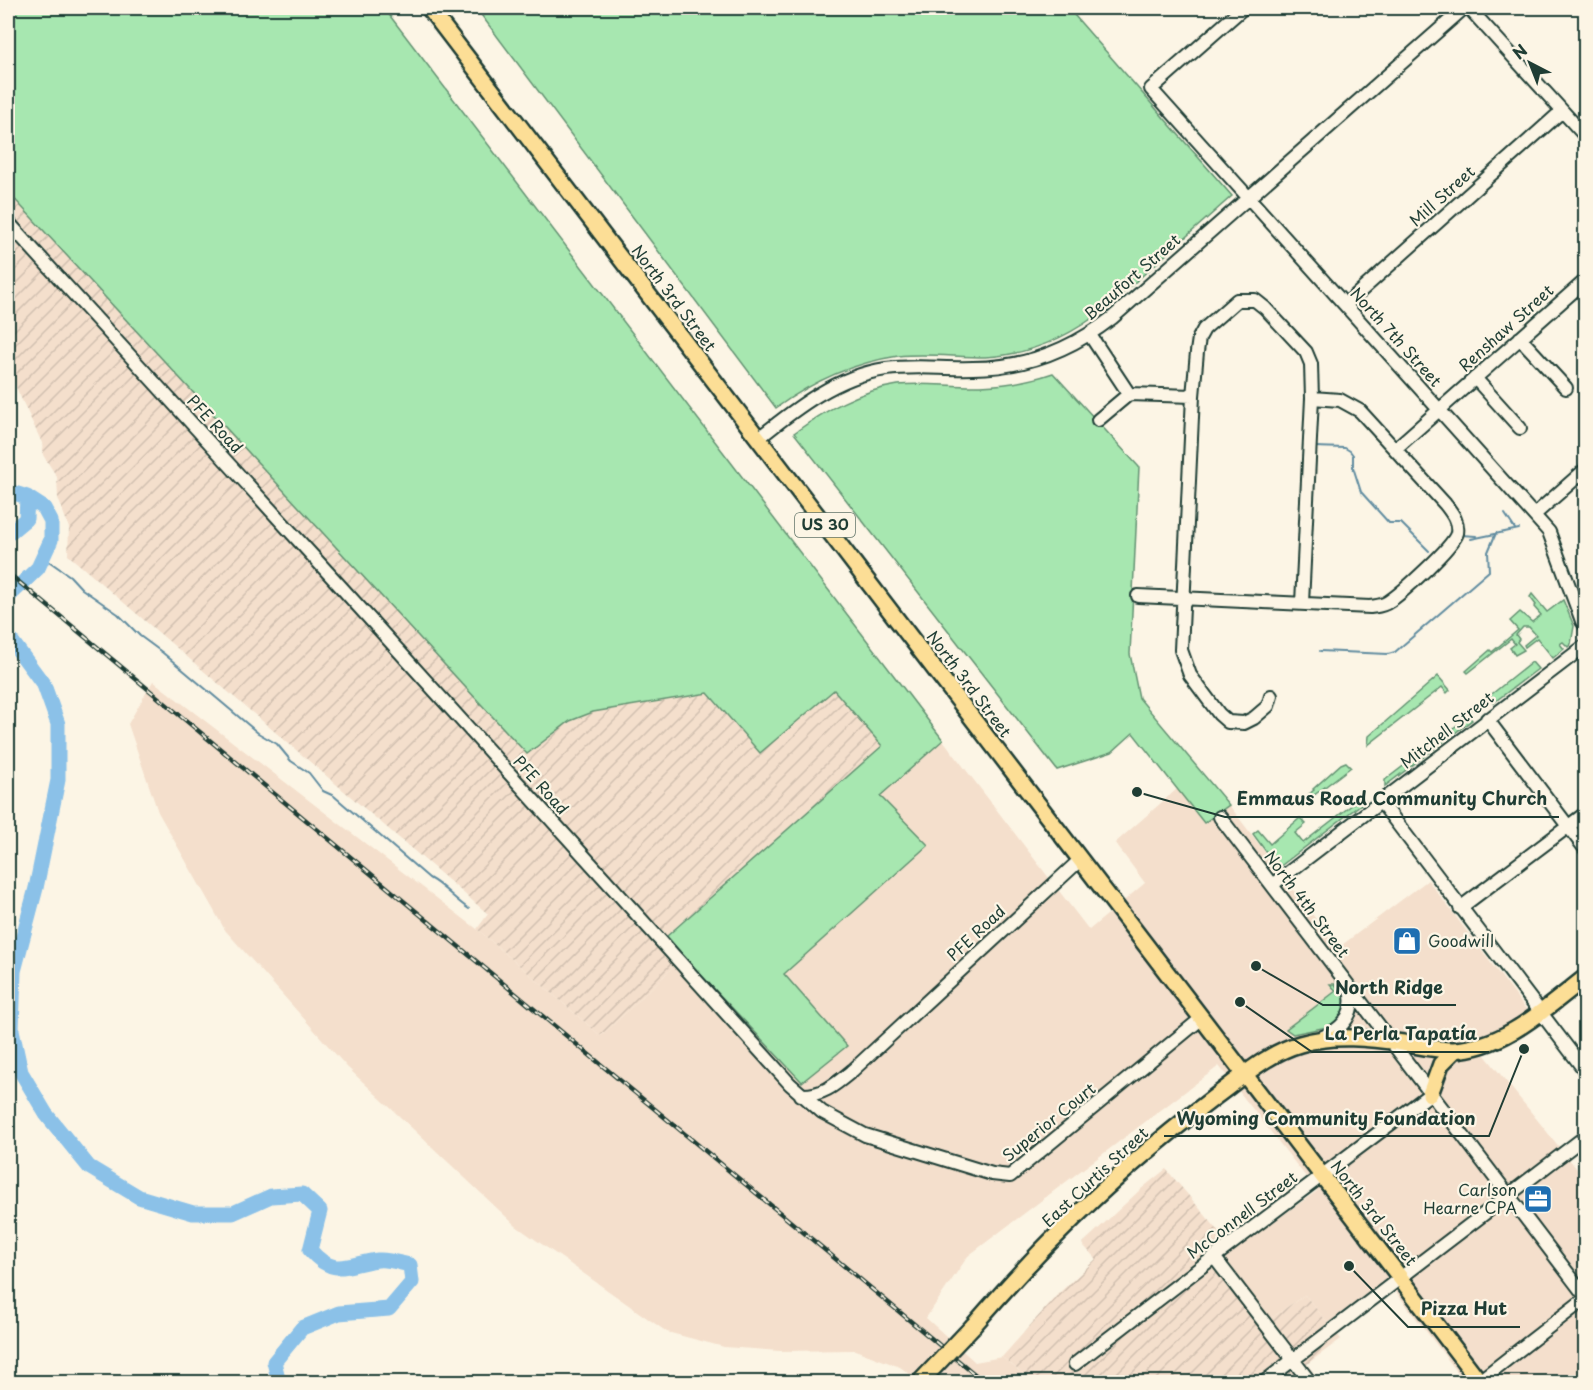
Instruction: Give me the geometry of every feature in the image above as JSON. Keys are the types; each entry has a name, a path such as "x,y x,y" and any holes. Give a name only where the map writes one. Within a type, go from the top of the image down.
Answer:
{"main road":[{"name":"North 3rd Street","path":"429,8 1479,1382"},
{"path":"1430,1094 1441,1064 1455,1050 1486,1043 1512,1032 1586,977"},
{"name":"East Curtis Street","path":"920,1383 1058,1233 1103,1190 1184,1121 1279,1052 1319,1039 1340,1037 1455,1050"}],"street":[{"name":"North 7th Street","path":"1242,8 1151,89 1549,532 1581,621 1586,626"},
{"name":"Beaufort Street","path":"759,438 831,387 859,376 886,369 1004,366 1046,355 1090,335 1464,8"},
{"path":"1469,8 1586,138"},
{"name":"Mill Street","path":"1345,305 1562,111"},
{"name":"PFE Road","path":"8,222 801,1095 810,1096 829,1090 853,1070 1081,859"},
{"name":"Renshaw Street","path":"1395,449 1586,280"},
{"path":"1271,696 1268,706 1262,713 1244,723 1228,722 1219,714 1190,675 1181,650 1193,396 1199,338 1204,329 1237,300 1255,300 1266,308 1306,352 1311,363 1312,398 1302,603"},
{"path":"1090,335 1129,394"},
{"path":"1520,338 1566,388"},
{"path":"1475,378 1520,428"},
{"path":"1098,420 1129,394 1193,396"},
{"path":"1138,596 1370,608 1388,602 1440,556 1456,536 1454,516 1359,411 1340,400 1312,398"},
{"path":"1534,515 1586,469"},
{"name":"Mitchell Street","path":"1272,885 1586,645"},
{"path":"1487,720 1586,850"},
{"path":"1381,802 1586,1072"},
{"path":"1460,908 1586,813"},
{"name":"North 4th Street","path":"1220,818 1586,1298"},
{"path":"1319,1039 1333,1033 1345,1022 1352,1007 1349,986"},
{"name":"Superior Court","path":"801,1095 822,1112 857,1132 992,1174 1010,1176 1202,1018"},
{"name":"McConnell Street","path":"1075,1365 1430,1094"},
{"path":"1264,1383 1586,1136"},
{"path":"1214,1257 1310,1383"},
{"path":"1479,1382 1586,1298"}],"shaded area":[{"path":"8,192 527,754 570,721 593,712 709,693 760,753 834,690 882,746 667,935 684,957 601,1036 477,929 488,914 68,555 69,528 58,498 57,477 43,455 42,443 8,370"},
{"path":"153,681 477,929 601,1036 684,957 802,1082 847,1046 784,974 928,845 880,796 943,740 1089,930 1145,883 1115,843 1177,789 1204,823 1229,805 1338,948 1428,880 1538,1025 1505,1047 1484,1054 1585,1179 1585,1382 1465,1382 1386,1279 1328,1323 1305,1295 1268,1320 1219,1260 1317,1191 1219,1066 968,1256 926,1318 975,1362 1002,1357 1033,1382 921,1382 900,1367 855,1350 780,1351 724,1347 667,1332 516,1226 347,1067 225,930 158,812 128,724"},
{"path":"1166,1169 1234,1249 1219,1260 1268,1320 1305,1295 1341,1339 1307,1364 1320,1382 1033,1382 1002,1357 1058,1294 1096,1259 1082,1244"}],"green space":[{"path":"8,8 384,8 943,740 880,796 928,845 784,974 847,1046 802,1082 667,936 882,746 834,690 760,753 708,693 593,712 570,721 527,754 8,192"},
{"path":"476,8 1068,8 1232,196 1106,308 1079,327 1050,342 1018,352 985,357 909,355 881,359 834,374 804,389 776,408"},
{"path":"1053,373 1139,467 1130,654 1139,698 1229,805 1204,823 1133,733 1112,752 1057,770 794,433 843,403 883,388 908,384 971,386 1009,384"},
{"path":"1532,594 1547,612 1563,600 1574,626 1571,644 1568,647 1563,642 1560,644 1564,649 1553,658 1537,638 1525,647 1524,645 1536,635 1529,627 1523,627 1516,635 1519,639 1517,642 1524,650 1515,655 1510,648 1515,644 1511,639 1468,673 1466,671 1490,650 1492,652 1518,630 1510,621 1520,612 1532,622 1541,615 1534,607 1536,605 1530,597"},
{"path":"1532,662 1538,669 1493,703 1488,697"},
{"path":"1438,676 1450,690 1447,693 1442,687 1368,745 1369,736"},
{"path":"1469,716 1472,720 1385,786 1385,780"},
{"path":"1346,762 1351,767 1309,799 1308,795 1313,789"},
{"path":"1362,797 1365,801 1278,868 1253,834 1258,830 1270,844 1300,818 1306,824 1295,833 1303,843"},
{"path":"1330,984 1335,984 1346,1001 1344,1012 1338,1021 1332,1026 1293,1034 1286,1029 1336,991"}],"waterway":[{"path":"1314,447 1345,448 1350,451 1353,455 1353,467 1361,492 1389,523 1401,523 1429,551"},
{"path":"8,491 27,497 26,519 8,534"},
{"path":"8,597 38,568 51,540 51,521 44,508 27,497"},
{"path":"1505,514 1515,529"},
{"path":"1471,539 1519,529"},
{"path":"1320,651 1388,654 1395,652 1489,571 1488,552 1496,533"},
{"path":"1461,535 1476,536"},
{"path":"43,557 70,576 82,589 118,614 140,636 258,733 277,744 291,761 309,773 323,791 334,796 429,878 469,909"},
{"path":"8,636 44,685 58,724 58,780 36,888 14,971 12,1030 21,1072 46,1114 89,1167 139,1197 193,1213 233,1213 271,1196 302,1194 320,1211 310,1250 319,1259 335,1267 382,1260 410,1265 412,1282 389,1309 339,1313 302,1328 274,1362 279,1382"}],"railway":[{"path":"8,573 984,1382"}],"place":[{"name":"Emmaus Road Community Church","path":"1137,792"},
{"name":"Goodwill","path":"1407,941"},
{"name":"North Ridge","path":"1256,966"},
{"name":"La Perla Tapatía","path":"1240,1002"},
{"name":"Wyoming Community Foundation","path":"1524,1049"},
{"name":"Carlson Hearne CPA","path":"1538,1199"},
{"name":"Pizza Hut","path":"1349,1266"}]}
